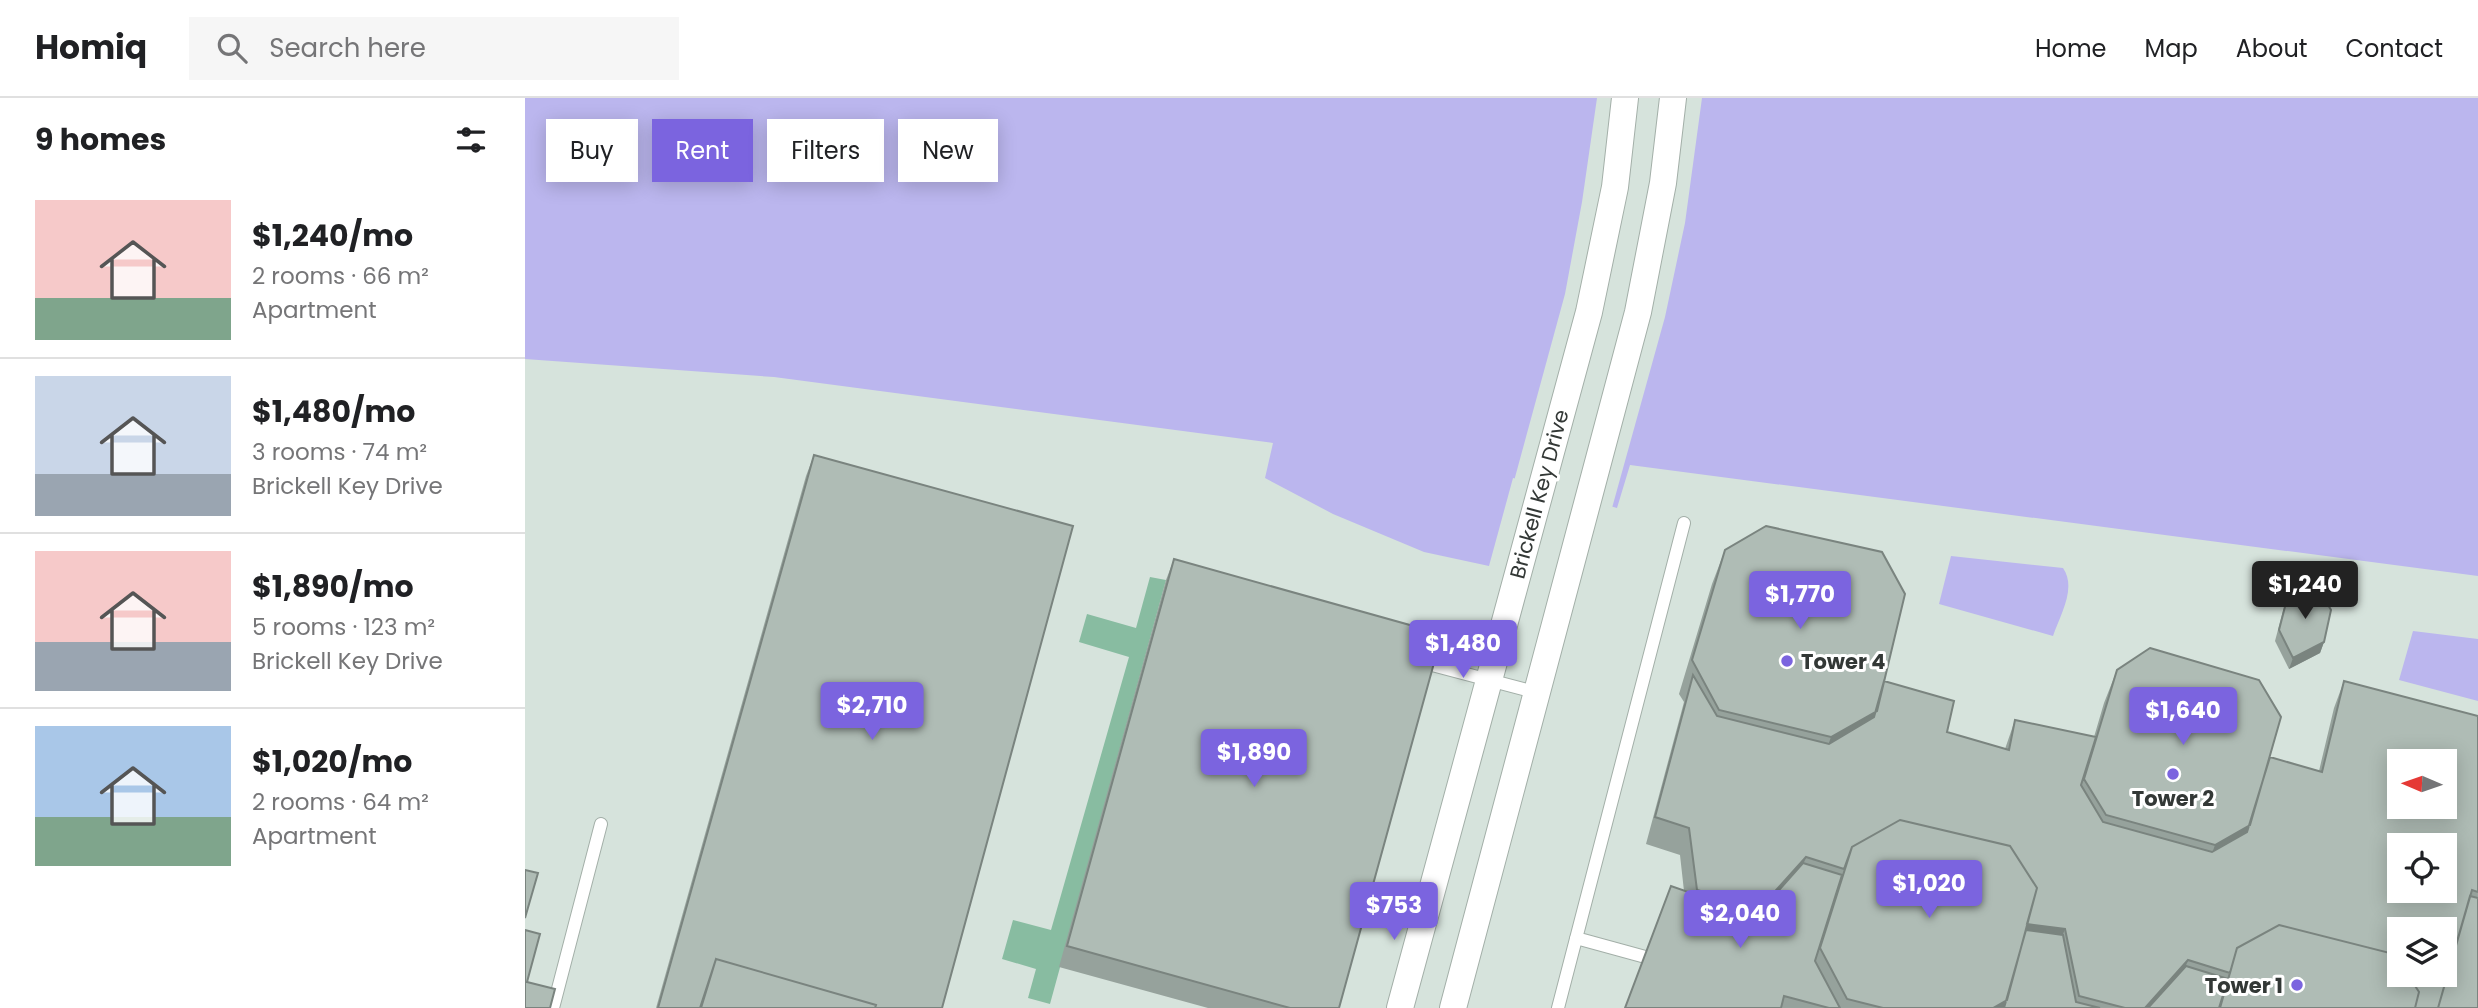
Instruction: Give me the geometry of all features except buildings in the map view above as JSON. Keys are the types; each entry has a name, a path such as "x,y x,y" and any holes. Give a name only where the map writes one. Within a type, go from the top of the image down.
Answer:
{"street":[{"name":"Brickell Key Drive","path":"1400,1008 1589,312 1615,187 1625,98"},
{"path":"1453,1008 1638,312 1663,183 1673,98"}],"lane":[{"path":"1558,1008 1684,523"},
{"path":"1432,665 1538,694"},
{"path":"553,1008 601,824"},
{"path":"1576,938 1674,965"}],"green space":[{"path":"1150,577 1166,580 1050,1004 1028,998 1036,969 1002,959 1013,920 1051,930 1129,657 1079,642 1087,614 1136,628"}],"shaded area":[{"path":"525,98 2478,98 2478,576 1630,465 1617,508 1513,478 1489,566 1424,552 1333,514 1265,478 1273,443 774,377 525,359"},
{"path":"1951,556 2063,568 2067,576 2068,593 2053,636 1939,604"},
{"path":"2413,631 2478,639 2478,701 2399,680"}],"pier":[{"path":"1597,98 1702,98 1685,223 1665,317 1612,508 1514,481 1565,294"}],"place":[{"name":"Tower 4","path":"1787,661"},
{"name":"Tower 2","path":"2173,774"},
{"name":"Tower 1","path":"2297,985"}]}
